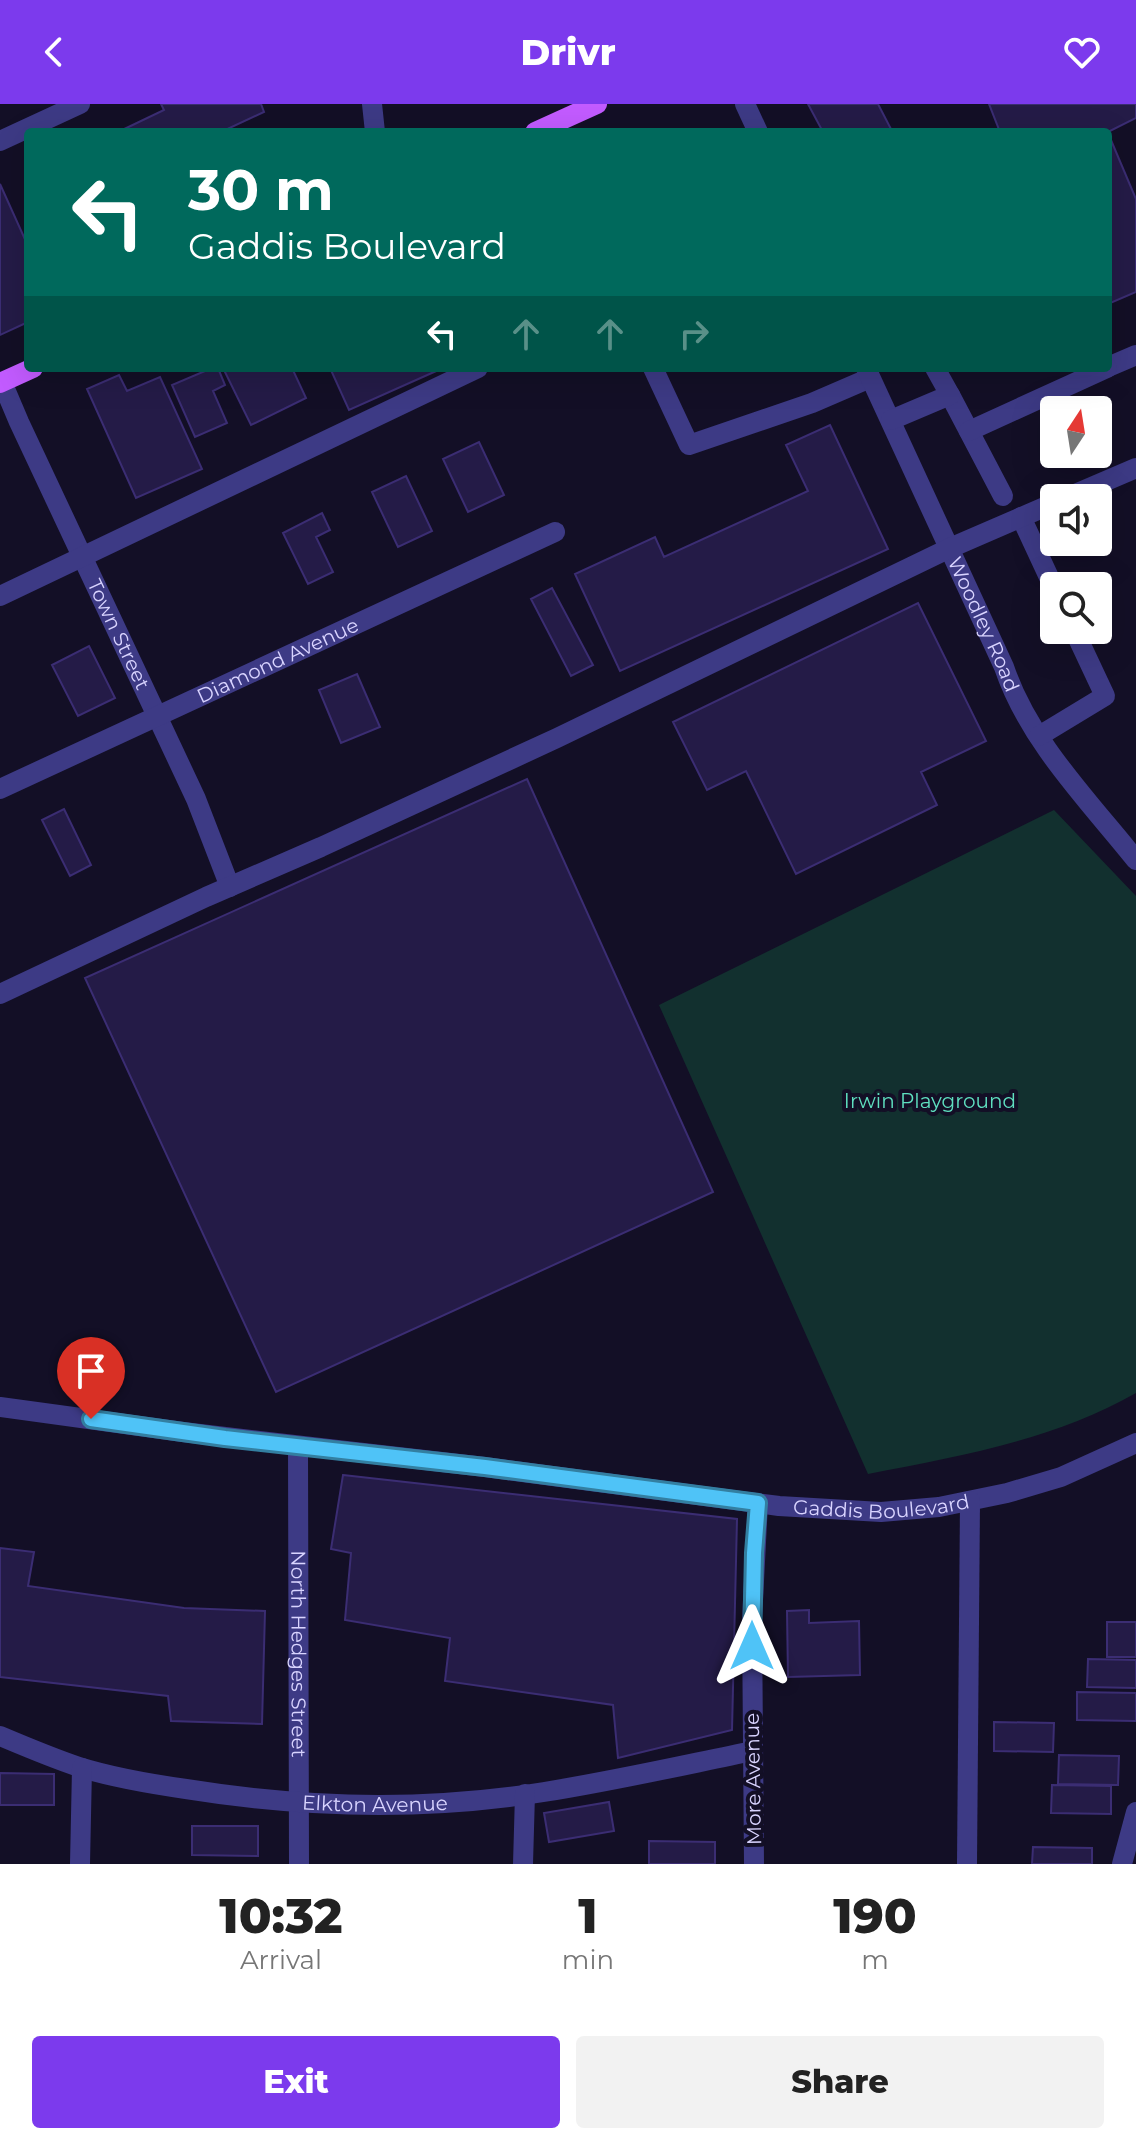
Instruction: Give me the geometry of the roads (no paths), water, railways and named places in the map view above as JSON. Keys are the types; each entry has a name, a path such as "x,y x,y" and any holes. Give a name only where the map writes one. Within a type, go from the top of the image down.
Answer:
{"main road":[{"path":"549,128 597,104"},
{"path":"1,383 24,372"}],"street":[{"path":"28,128 80,104"},
{"path":"372,104 375,128"},
{"path":"745,104 756,128"},
{"path":"0,141 24,130"},
{"path":"1112,366 1136,355"},
{"path":"0,596 470,372"},
{"path":"655,372 689,445 812,403 868,373"},
{"path":"937,372 1003,496"},
{"path":"969,431 1098,372"},
{"name":"Woodley Road","path":"868,373 1011,688 1061,769 1136,860"},
{"name":"Town Street","path":"1,383 196,799 230,887"},
{"path":"891,420 950,395"},
{"path":"1099,484 1136,468"},
{"path":"0,994 557,738 950,548 1040,509"},
{"path":"1021,517 1047,572"},
{"name":"Diamond Avenue","path":"0,789 555,532"},
{"path":"1039,736 1105,696 1081,644"},
{"name":"Gaddis Boulevard","path":"0,1407 779,1506 881,1512 939,1507 1007,1493 1061,1477 1136,1443"},
{"name":"North Hedges Street","path":"298,1446 299,1864"},
{"path":"967,1864 970,1501"},
{"name":"More Avenue","path":"754,1864 752,1620 758,1503"},
{"name":"Elkton Avenue","path":"0,1736 82,1768 154,1784 213,1794 377,1806 455,1802 543,1792 753,1751"},
{"path":"80,1864 82,1768"},
{"path":"523,1864 525,1794"},
{"path":"1122,1864 1136,1812"}],"park label":[{"name":"Irwin Playground","path":"930,1101"}]}
